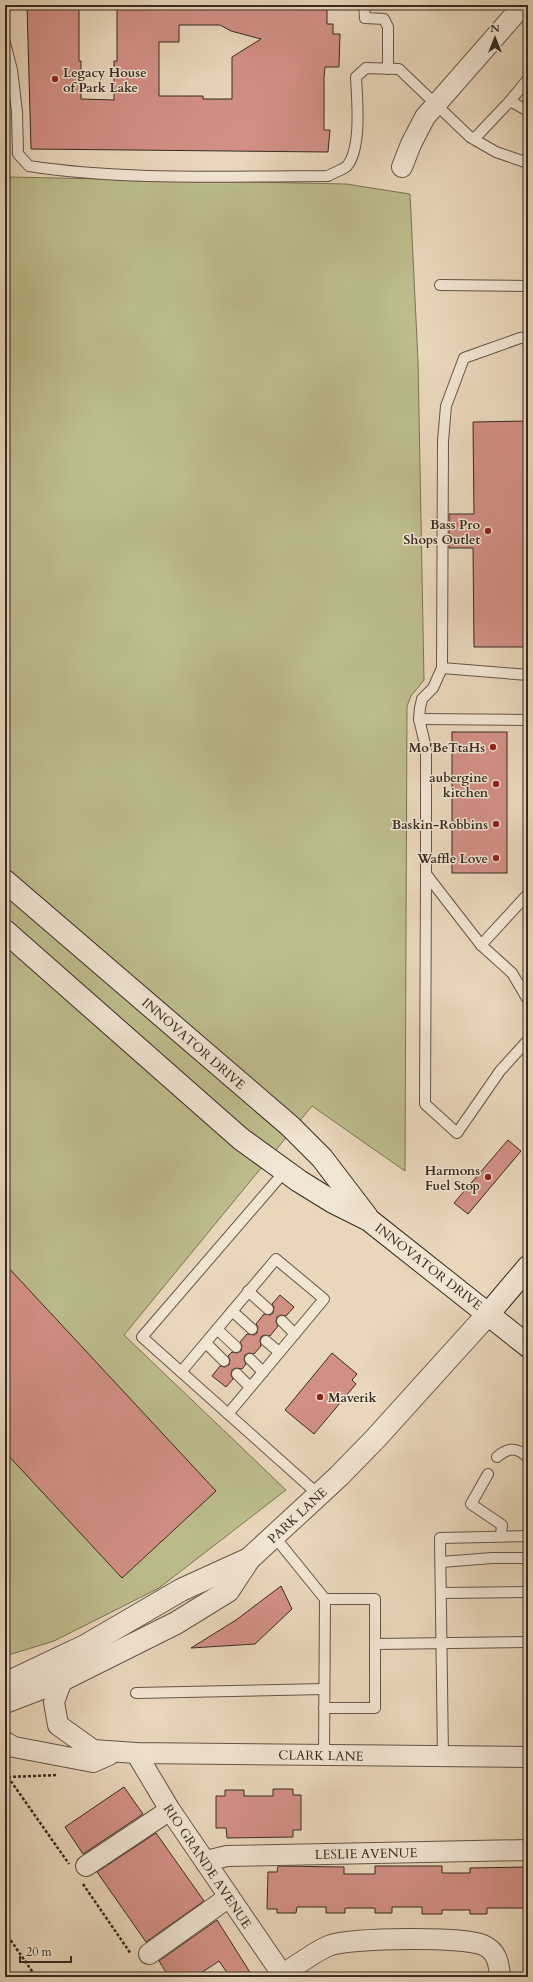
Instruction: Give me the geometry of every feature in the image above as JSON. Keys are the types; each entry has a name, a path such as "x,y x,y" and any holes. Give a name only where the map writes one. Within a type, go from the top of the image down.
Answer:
{"main road":[{"name":"INNOVATOR DRIVE","path":"5,881 290,1126 322,1158 369,1220"},
{"name":"INNOVATOR DRIVE","path":"5,931 216,1118 256,1151 333,1202 369,1220 489,1313 528,1346"},
{"name":"PARK LANE","path":"5,1684 85,1646 181,1590 249,1559 319,1495 376,1438 489,1313 528,1267"},
{"path":"5,1702 62,1680 176,1622 228,1591 249,1559"}],"street":[{"path":"402,167 411,144 425,117 523,5"},
{"name":"CLARK LANE","path":"62,1680 54,1702 58,1725 93,1750 136,1753 528,1757"},
{"name":"CLARK LANE","path":"5,1742 14,1747 93,1762 114,1752"},
{"name":"RIO GRANDE AVENUE","path":"136,1753 170,1810 283,1976"},
{"path":"86,1866 170,1810"},
{"name":"LESLIE AVENUE","path":"206,1861 227,1856 528,1850"},
{"path":"149,1954 229,1897"},
{"path":"283,1976 331,1945 383,1939 459,1941 482,1945 493,1952 499,1960 500,1977"}],"lane":[{"path":"364,5 365,18 384,19 388,27 388,69"},
{"path":"5,43 12,70 16,105 18,154 29,166 58,170 164,176 328,176 346,166 354,152 357,126 356,77 366,68 399,69 474,139 496,152 528,163"},
{"path":"474,139 510,101 528,79"},
{"path":"510,101 528,111"},
{"path":"440,285 528,286"},
{"path":"528,338 520,338 464,358 446,406 443,441 442,668 433,688 422,699 419,719 426,748 425,1104 457,1133 500,1071 528,1040"},
{"path":"442,668 528,675"},
{"path":"419,719 528,720"},
{"path":"426,874 481,945 512,973 528,1000"},
{"path":"481,945 528,894"},
{"path":"285,1170 142,1337 319,1495"},
{"path":"181,1372 276,1259 324,1299 228,1414"},
{"path":"248,1291 268,1309"},
{"path":"232,1311 252,1328"},
{"path":"282,1322 295,1334"},
{"path":"217,1328 236,1346"},
{"path":"266,1341 279,1352"},
{"path":"206,1343 224,1361"},
{"path":"250,1360 263,1372"},
{"path":"237,1374 250,1387"},
{"path":"498,1458 504,1451 512,1449 523,1452 528,1458"},
{"path":"488,1474 471,1504 502,1525 501,1535"},
{"path":"443,1757 440,1538 501,1535 528,1536"},
{"path":"274,1536 326,1599 324,1755"},
{"path":"440,1562 492,1558 528,1558"},
{"path":"441,1593 528,1592"},
{"path":"324,1708 375,1708 375,1599 326,1599"},
{"path":"375,1644 528,1642"},
{"path":"136,1694 324,1689"}],"path":[{"path":"5,1932 36,1977"}],"green space":[{"path":"5,156 9,177 346,184 410,194 418,361 424,680 411,696 407,706 405,1171 312,1106 124,1335 286,1490 159,1588 54,1641 5,1656"}],"building":[{"name":"Legacy House of Park Lake","path":"27,5 79,5 81,99 114,100 114,61 117,61 117,5 327,5 327,24 333,24 333,34 340,34 339,67 325,67 324,130 330,130 328,152 31,149","holes":["179,25 220,25 231,31 261,39 232,57 232,99 203,99 203,96 159,96 159,42 179,42"]},
{"name":"Bass Pro Shops Outlet","path":"528,421 528,647 474,647 473,548 449,548 449,514 474,514 473,422"},
{"path":"452,732 507,732 507,873 452,873"},
{"name":"Harmons Fuel Stop","path":"508,1140 521,1151 468,1214 454,1203"},
{"path":"5,1264 216,1491 122,1578 5,1452"},
{"path":"280,1295 294,1307 286,1316 281,1315 277,1317 276,1322 278,1326 270,1336 264,1335 261,1337 261,1346 254,1354 249,1353 245,1355 244,1360 246,1364 242,1369 236,1368 232,1370 231,1375 233,1379 226,1387 212,1376 220,1366 225,1367 229,1365 230,1360 228,1356 232,1352 237,1353 241,1351 242,1346 240,1342 247,1334 254,1335 257,1333 258,1327 256,1324 264,1314 270,1315 273,1313 274,1307 272,1304"},
{"name":"Maverik","path":"332,1353 357,1374 352,1380 356,1384 314,1434 285,1410"},
{"path":"281,1586 292,1609 255,1644 191,1648 236,1620"},
{"path":"124,1787 143,1814 83,1854 65,1827"},
{"path":"273,1789 293,1789 293,1795 301,1795 301,1830 293,1830 293,1837 227,1838 226,1828 216,1828 216,1796 225,1796 225,1790 244,1790 244,1796 273,1796"},
{"path":"156,1833 204,1901 146,1942 97,1872"},
{"path":"278,1866 344,1867 344,1874 375,1874 375,1866 442,1866 442,1873 470,1873 470,1868 528,1867 528,1908 487,1908 487,1914 470,1914 470,1910 442,1910 442,1914 422,1914 422,1907 392,1907 392,1913 375,1913 375,1908 345,1908 345,1913 326,1913 326,1907 297,1907 296,1913 277,1913 277,1909 267,1909 268,1872 277,1872"},
{"path":"217,1920 253,1977 230,1977 219,1961 195,1977 169,1977 159,1961"}],"place":[{"name":"Legacy House of Park Lake","path":"55,79"},
{"name":"Bass Pro Shops Outlet","path":"488,531"},
{"name":"Mo'BeTtaHs","path":"493,747"},
{"name":"aubergine kitchen","path":"496,784"},
{"name":"Baskin-Robbins","path":"496,824"},
{"name":"Waffle Love","path":"496,858"},
{"name":"Harmons Fuel Stop","path":"488,1177"},
{"name":"Maverik","path":"320,1397"}]}
